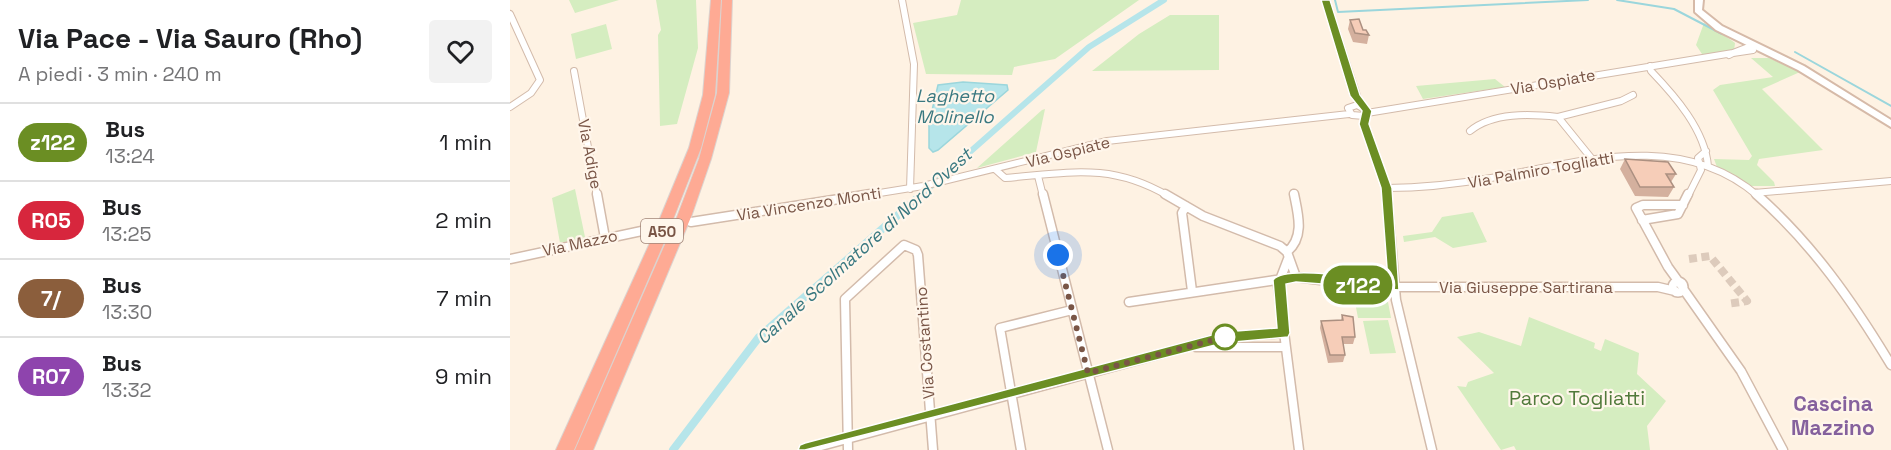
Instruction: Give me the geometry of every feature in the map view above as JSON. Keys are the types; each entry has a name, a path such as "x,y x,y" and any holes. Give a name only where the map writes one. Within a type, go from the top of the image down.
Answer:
{"highway":[{"name":"A50","path":"565,450 656,245 695,148 709,95 716,0"},
{"name":"A50","path":"584,450 684,217 705,159 723,93 727,0"}],"street":[{"path":"902,0 914,64 910,189"},
{"path":"1326,0 1355,96 1387,188 1394,287 1432,450"},
{"path":"1699,0 1698,10 1706,19 1750,46 1801,68 1891,124"},
{"path":"510,14 540,80 531,93 510,106"},
{"name":"Via Ospiate","path":"999,169 1107,141 1349,114 1348,108 1362,113 1667,63 1751,52 1753,50 1750,46"},
{"path":"1642,220 1677,215 1704,165 1662,79 1661,69 1667,63"},
{"path":"1650,66 1650,71 1662,79"},
{"name":"Via Adige","path":"574,71 605,238"},
{"path":"1470,131 1484,122 1529,115 1558,117 1621,102 1633,94"},
{"path":"1558,117 1592,159"},
{"name":"Via Palmiro Togliatti","path":"1387,188 1462,183 1592,159 1638,156 1685,159 1704,165 1754,194 1797,234 1829,272 1863,319 1891,365"},
{"path":"999,169 1002,178 1115,173 1148,184 1203,216 1271,242 1288,256 1296,277"},
{"name":"Via Vincenzo Monti","path":"691,222 910,189 999,169"},
{"path":"1038,176 1108,450"},
{"path":"1754,194 1891,180"},
{"path":"1294,193 1298,240 1288,256 1279,280 1285,347 1299,450"},
{"path":"1683,205 1640,206 1637,210 1668,267 1676,287 1696,309 1742,372 1783,450"},
{"path":"1186,206 1182,213 1192,291"},
{"name":"Via Mazzo","path":"510,259 651,229"},
{"name":"Via Costantino","path":"847,438 845,299 898,248 904,245 916,250 918,255 933,450"},
{"name":"Via Giuseppe Sartirana","path":"1128,302 1296,277 1394,287 1676,287"},
{"path":"1021,450 1000,328 1072,310"},
{"path":"806,450 1233,335 1284,333"},
{"path":"1233,335 1236,347"},
{"path":"1185,347 1285,347"},
{"path":"847,438 848,450"}],"green space":[{"path":"569,0 619,0 575,13"},
{"path":"656,0 696,0 698,48 677,124 660,126 658,35 661,30"},
{"path":"961,0 1139,0 1055,59 1014,67 1012,75 926,74 913,23 957,15"},
{"path":"1170,15 1219,15 1219,70 1092,71 1139,34"},
{"path":"1704,23 1735,43 1734,51 1704,57 1696,45"},
{"path":"606,24 612,49 576,59 571,34"},
{"path":"1751,58 1769,58 1800,72 1762,89 1823,150 1759,159 1757,165 1774,182 1775,186 1751,186 1717,167 1714,159 1749,160 1752,156 1713,90 1720,85 1773,77"},
{"path":"1495,79 1505,87 1423,99 1416,86"},
{"path":"1045,109 1036,152 977,168 1042,110"},
{"path":"575,189 585,237 560,243 552,198"},
{"path":"1473,212 1487,242 1453,248 1435,237 1404,242 1403,236 1432,232 1442,217"},
{"path":"1355,302 1388,302 1391,318 1358,318"},
{"name":"Parco Togliatti","path":"1529,317 1595,343 1594,348 1601,351 1605,339 1639,353 1637,374 1666,401 1647,426 1650,450 1516,450 1514,446 1501,450 1457,386 1466,387 1468,382 1494,373 1457,337 1479,332 1521,346"},
{"path":"1388,320 1396,353 1370,354 1363,321"}],"water":[{"name":"Laghetto Molinello","path":"963,82 1007,85 1008,90 933,152 929,148 929,123 938,85"}],"building":[{"path":"1359,19 1363,30 1366,30 1369,35 1355,33 1350,20"},
{"path":"1625,159 1668,162 1676,174 1666,174 1674,187 1640,187"},
{"path":"1342,315 1353,317 1355,337 1342,337 1345,355 1330,355 1321,321 1343,320"}],"waterway":[{"name":"Canale Scolmatore di Nord Ovest","path":"920,196 1089,47 1164,0"},
{"path":"1335,0 1338,12 1588,0"},
{"path":"1617,0 1674,9 1722,34"},
{"path":"1795,52 1891,106"},
{"name":"Canale Scolmatore di Nord Ovest","path":"673,450 759,337 922,194"}],"tunnel":[{"path":"1689,259 1710,256 1747,301 1727,304"}],"bus line":[{"name":"z122","path":"805,450 1223,337 1284,333 1279,280 1296,277 1394,287 1387,188 1364,124 1367,111 1355,96 1326,0"}],"district":[{"name":"Cascina Mazzino","path":"1833,415"}],"route":[{"path":"1058,255 1088,373 1225,337"}]}
